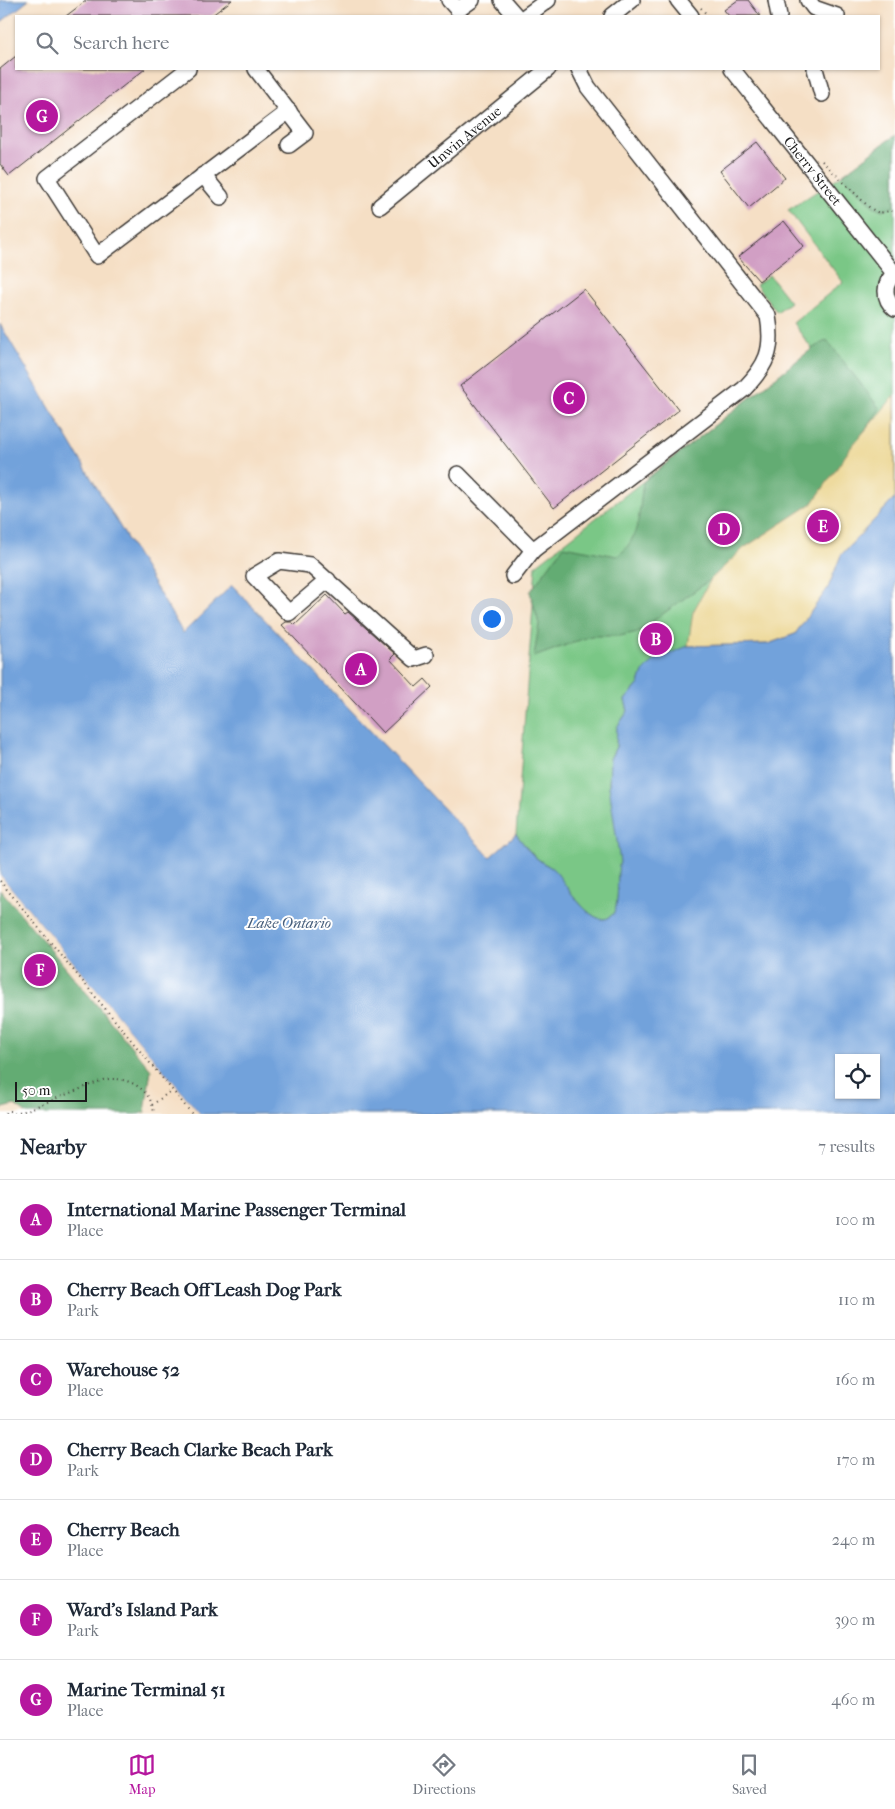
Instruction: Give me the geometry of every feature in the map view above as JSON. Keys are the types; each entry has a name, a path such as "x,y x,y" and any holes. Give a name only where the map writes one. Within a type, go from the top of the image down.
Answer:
{"street":[{"path":"449,0 458,10 472,0"},
{"path":"502,0 515,15"},
{"path":"527,15 548,0"},
{"path":"613,15 632,0"},
{"path":"678,0 690,15"},
{"path":"776,0 779,15"},
{"path":"808,0 814,8 834,15"},
{"path":"187,70 47,178 97,256 289,111"},
{"path":"257,70 305,133 289,145"},
{"name":"Unwin Avenue","path":"380,206 547,70"},
{"path":"513,576 533,550 744,389 760,372 769,352 771,332 768,316 588,87 580,70"},
{"name":"Cherry Street","path":"733,70 895,273"},
{"path":"815,70 822,94"},
{"path":"203,175 221,197"},
{"path":"895,273 887,282 885,294 895,309"},
{"path":"458,474 533,550"},
{"path":"328,580 414,659 426,655"}],"path":[{"path":"816,154 870,208 879,213 895,210"},
{"path":"0,881 192,1114"},
{"path":"5,1114 9,1112 23,1113 103,1080 117,1077 128,1080 146,1093 154,1114"},
{"path":"152,1106 172,1090"}],"green space":[{"path":"895,135 895,498 841,555 835,571 768,644 688,646 643,672 639,684 625,700 628,711 617,727 616,747 610,759 609,786 621,862 615,911 605,919 597,918 580,904 555,871 536,857 516,834 536,565 812,349 793,323 843,282 788,210 842,175"},
{"path":"895,135 895,206 882,210 873,206 842,175"},
{"path":"769,275 790,302 777,312 756,285"},
{"path":"827,340 880,409 813,503 744,548 711,579 638,632 620,636 591,636 534,657 539,624 530,592 564,546 617,556 625,549 635,533 643,482 813,348"},
{"path":"0,889 151,1070 145,1112 138,1114 27,1114 15,1105 0,1109"}],"sand":[{"path":"895,395 895,498 841,555 828,588 795,634 768,644 688,646 693,612 711,579 744,548 813,503 852,446"}],"water":[{"path":"0,0 29,0 0,23"},
{"name":"Lake Ontario","path":"0,324 183,633 232,585 490,857 516,834 533,855 555,871 580,904 597,918 605,919 615,911 620,862 609,786 610,759 616,747 617,727 628,711 625,700 639,684 643,672 656,659 688,646 768,644 795,634 828,588 841,555 895,498 895,1114 200,1114 0,875"}],"pier":[{"path":"0,875 200,1114 196,1114 0,879"}],"building":[{"path":"87,0 232,0 212,15 67,15"},
{"path":"738,0 748,0 759,15 728,15 724,10"},
{"path":"15,57 15,70 144,70 9,176 0,164 0,69"},
{"path":"757,142 785,178 749,208 720,171"},
{"path":"784,221 804,246 759,281 738,257"},
{"path":"584,289 679,410 554,508 460,386"},
{"path":"327,595 345,614 348,612 395,654 390,659 416,687 425,679 432,687 383,733 282,625 286,622 292,622 295,625"}],"place":[{"name":"Marine Terminal 51","path":"42,116"},
{"name":"Warehouse 52","path":"569,398"},
{"name":"Cherry Beach","path":"823,526"},
{"name":"Cherry Beach Clarke Beach Park","path":"724,529"},
{"name":"Cherry Beach Off Leash Dog Park","path":"656,639"},
{"name":"International Marine Passenger Terminal","path":"361,669"},
{"name":"Ward's Island Park","path":"40,970"}]}
